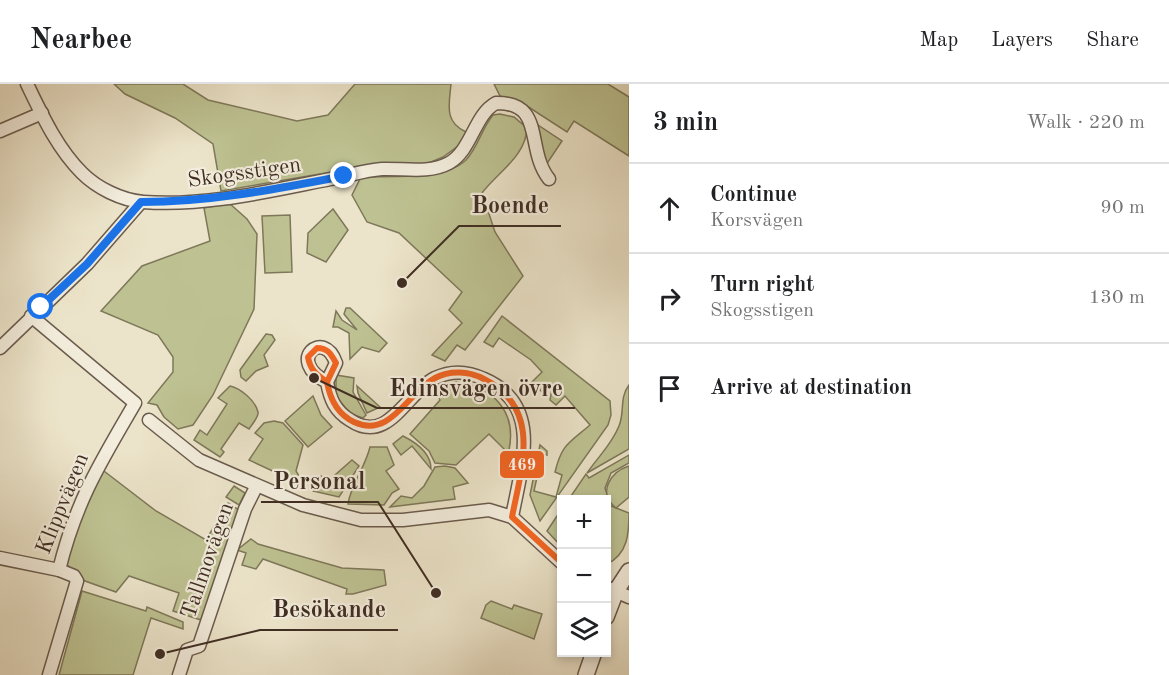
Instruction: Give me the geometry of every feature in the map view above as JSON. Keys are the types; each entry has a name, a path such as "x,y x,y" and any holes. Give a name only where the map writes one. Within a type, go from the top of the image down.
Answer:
{"street":[{"name":"Skogsstigen","path":"27,84 69,158 83,174 100,187 123,198 141,202 205,199 379,169 437,167 456,158 490,107 496,103 514,105 523,109 530,117 538,160 549,179"},
{"path":"0,130 42,113"},
{"path":"0,348 87,264 141,202"},
{"name":"Klippvägen","path":"0,558 59,570 74,516 87,486 135,403 32,316"},
{"path":"327,382 334,405 346,418 366,428 386,424 420,389 444,374 466,372 497,386 517,407 524,428 512,517 557,560"},
{"name":"Tallmovägen","path":"149,420 199,460 256,487 303,505 361,520 403,520 489,510 512,517"},
{"name":"Tallmovägen","path":"179,675 187,650 199,646 245,509 256,487"},
{"path":"50,675 77,581 74,576 59,570"},
{"path":"617,592 629,571"},
{"path":"586,675 592,657"}],"green space":[{"path":"114,84 183,84 208,100 297,121 328,115 355,84 451,84 449,106 451,118 459,128 466,132 458,146 443,157 424,165 384,163 221,191 213,144 175,118 125,94"},
{"path":"494,84 608,84 629,97 629,156 574,121 567,132 527,106 500,96"},
{"path":"493,115 514,117 527,128 525,138 517,155 482,193 495,232 523,276 465,350 457,345 445,361 432,355 462,323 449,310 462,292 399,233 367,222 352,195 361,177 416,176 456,167 470,155"},
{"path":"535,123 562,141 546,165"},
{"path":"229,203 247,219 257,234 254,309 213,395 193,425 178,429 164,417 157,405 148,403 173,372 173,357 158,335 101,311 142,266 210,241 204,208"},
{"path":"333,209 348,230 326,262 307,253 308,233"},
{"path":"290,215 292,272 265,273 262,216"},
{"path":"346,308 350,308 387,343 379,352 362,347 350,359 349,333 333,327 336,311 342,320 357,330 344,314"},
{"path":"502,316 610,401 611,415 608,425 540,521 530,495 540,445 547,451 547,455 542,454 534,491 556,497 562,475 555,472 560,456 567,445 590,425 565,396 556,405 550,400 552,389 548,385 542,392 532,382 542,372 531,360 499,338 493,347 484,342"},
{"path":"266,334 272,335 275,340 264,355 268,366 256,371 246,381 241,377 240,370"},
{"path":"336,375 354,378 353,392 366,415 363,418 351,414 336,397"},
{"path":"456,382 481,389 499,403 506,413 509,424 511,436 509,450 506,451 489,434 456,465 435,463 429,451 410,434 440,400 435,389"},
{"path":"629,385 629,449 587,473 616,433 621,421 624,395"},
{"path":"230,386 250,399 258,414 249,429 239,423 221,449 224,452 220,457 194,440 200,430 207,435 227,404 218,398"},
{"path":"357,386 380,407 367,413"},
{"path":"313,396 321,415 332,427 308,447 285,421"},
{"path":"274,421 283,423 303,445 296,471 305,486 249,460 263,439 255,433 264,423"},
{"path":"403,436 425,453 431,469 412,446 401,455 393,444"},
{"path":"370,447 387,447 394,465 386,471 399,489 392,493 384,505 348,504 352,490"},
{"path":"629,455 629,463 611,473 605,488 607,495 572,495 586,474 589,478"},
{"path":"352,460 359,466 339,497 313,491 321,476 327,482"},
{"path":"629,466 629,497 616,508 611,503 611,495 607,495 607,490 612,478"},
{"path":"435,467 455,468 468,483 453,487 455,499 390,507 401,496 412,498 424,486"},
{"path":"100,468 156,511 206,540 228,503 239,510 201,620 173,611 179,593 129,576 116,592 85,581 66,564 69,545"},
{"path":"234,486 245,493 239,505 226,497"},
{"path":"611,506 629,513 626,542 611,562"},
{"path":"557,516 557,542 547,531"},
{"path":"251,539 258,544 342,568 384,570 386,585 346,594 347,589 263,559 256,569 242,565 246,553 237,550"},
{"path":"82,591 146,611 147,607 183,622 183,629 151,618 133,675 59,675"},
{"path":"491,601 512,609 514,605 542,614 534,639 481,618 486,605"}],"transit line":[{"name":"469","path":"317,348 329,352 336,363 327,382 314,372 309,362 308,357 317,348"},
{"name":"469","path":"327,382 332,400 343,415 367,426 389,420 425,385 447,374 460,372 472,374 502,391 514,406 521,422 524,440 523,459 512,517 557,558"}],"place":[{"name":"Boende","path":"402,283"},
{"name":"Edinsvägen övre","path":"314,378"},
{"name":"Personal","path":"436,593"},
{"name":"Besökande","path":"160,654"}],"route":[{"path":"41,307 87,264 141,202 186,202 242,195 344,176"}]}
